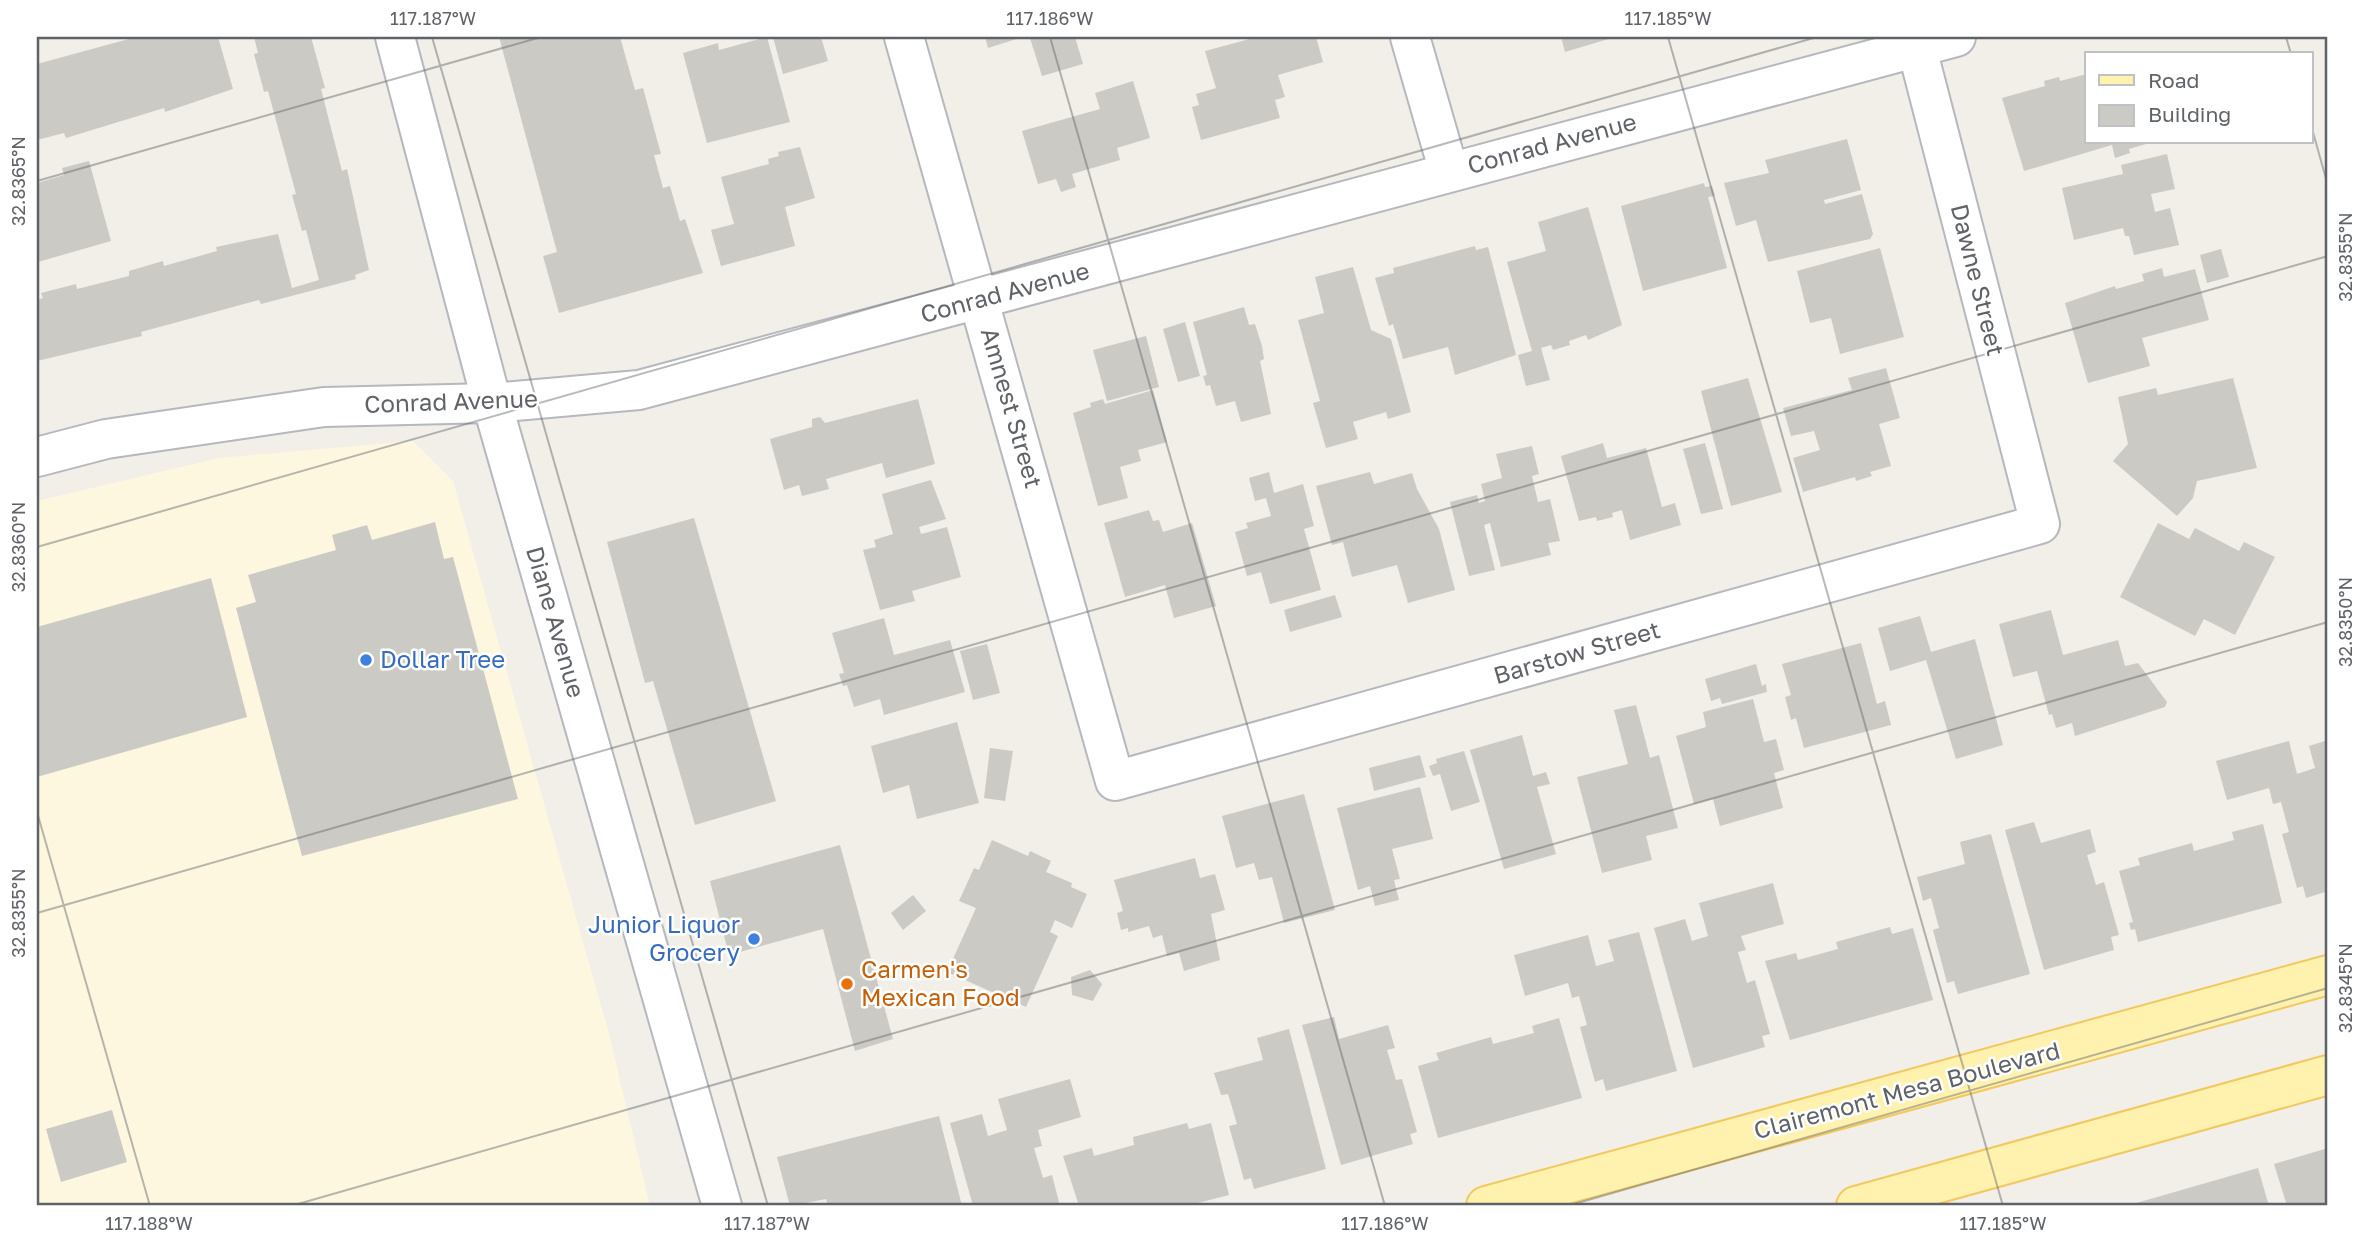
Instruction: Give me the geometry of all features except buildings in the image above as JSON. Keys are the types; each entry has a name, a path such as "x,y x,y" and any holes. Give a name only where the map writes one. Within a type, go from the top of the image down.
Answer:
{"main road":[{"name":"Clairemont Mesa Boulevard","path":"1486,1206 2328,975"},
{"path":"1856,1206 2328,1075"}],"street":[{"name":"Diane Avenue","path":"395,37 492,403 722,1206"},
{"name":"Amnest Street","path":"904,37 981,300 1115,781"},
{"path":"1410,37 1449,172"},
{"name":"Conrad Avenue","path":"37,457 106,439 324,407 492,403 639,390 981,300 1916,42 1956,37"},
{"name":"Dawne Street","path":"1916,42 2040,524"},
{"name":"Barstow Street","path":"1115,781 2040,524"}],"shaded area":[{"path":"413,441 453,481 609,1034 650,1206 37,1206 37,501 219,458"}],"place":[{"name":"Dollar Tree","path":"366,660"},
{"name":"Junior Liquor Grocery","path":"754,939"},
{"name":"Carmen's Mexican Food","path":"847,984"}]}
